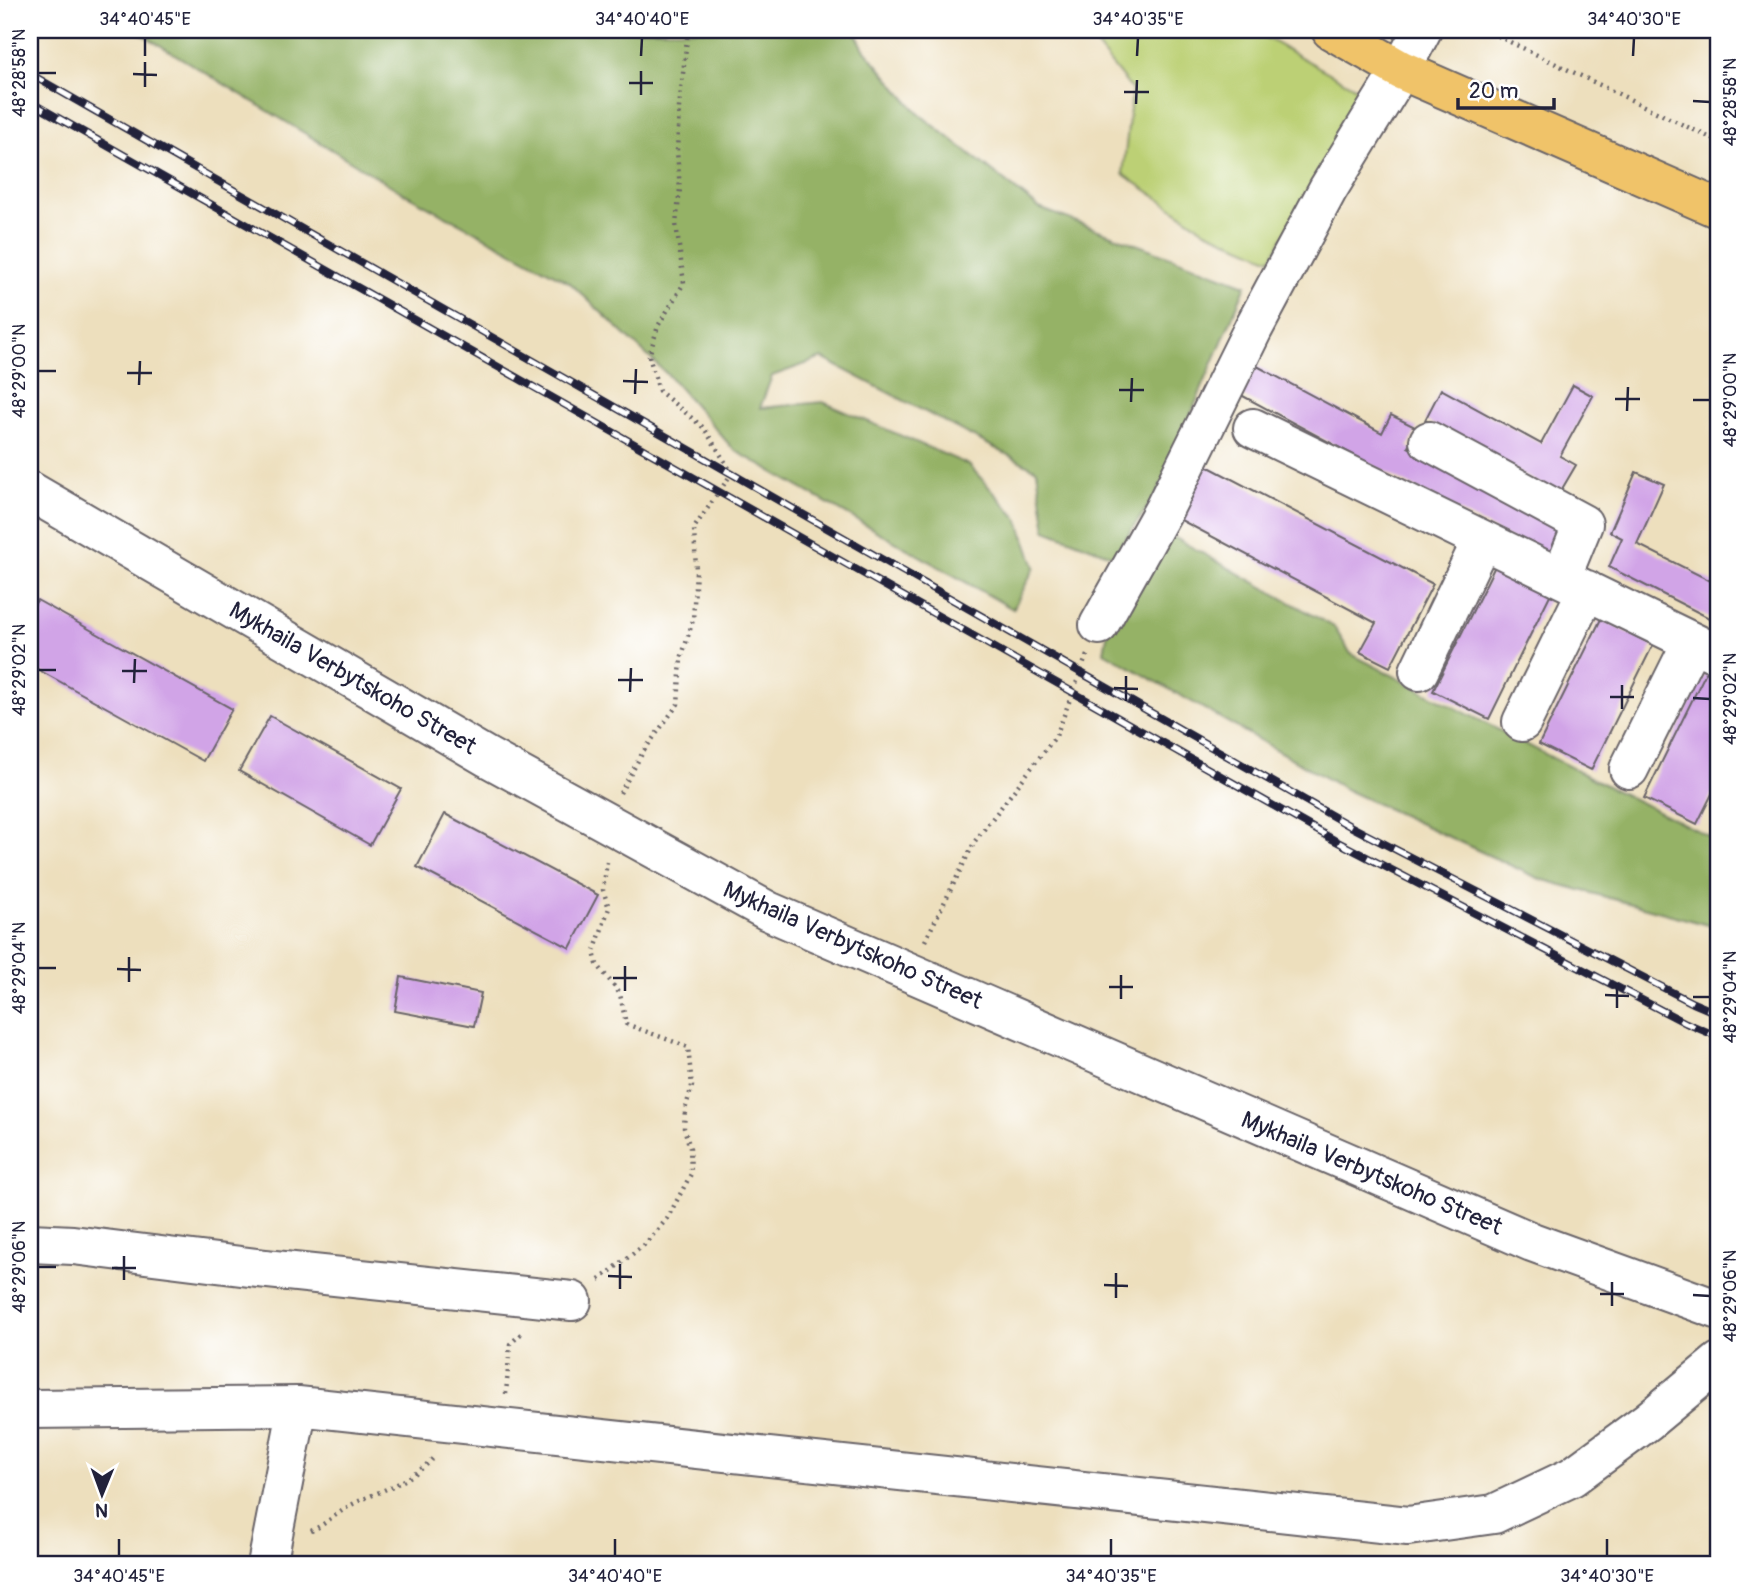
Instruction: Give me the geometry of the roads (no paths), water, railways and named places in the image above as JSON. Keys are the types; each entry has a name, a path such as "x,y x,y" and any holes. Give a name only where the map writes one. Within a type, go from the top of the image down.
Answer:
{"main road":[{"path":"1331,30 1401,70 1719,209"}],"street":[{"path":"1099,625 1164,509 1252,329 1328,189 1401,70 1422,30"},
{"path":"1253,428 1705,648 1629,769"},
{"path":"1429,441 1583,524 1574,584 1522,722"},
{"name":"Mykhaila Verbytskoho Street","path":"30,491 488,757 768,911 1532,1242 1719,1310"},
{"path":"1419,671 1482,540"},
{"path":"30,1243 72,1245 257,1268 572,1301"},
{"path":"30,1409 298,1406 1408,1526 1494,1514 1572,1477 1648,1421 1719,1362"},
{"path":"267,1565 298,1406"}],"railway":[{"path":"30,74 1350,826 1719,1014"},
{"path":"30,102 1334,840 1686,1023 1719,1037"}]}
